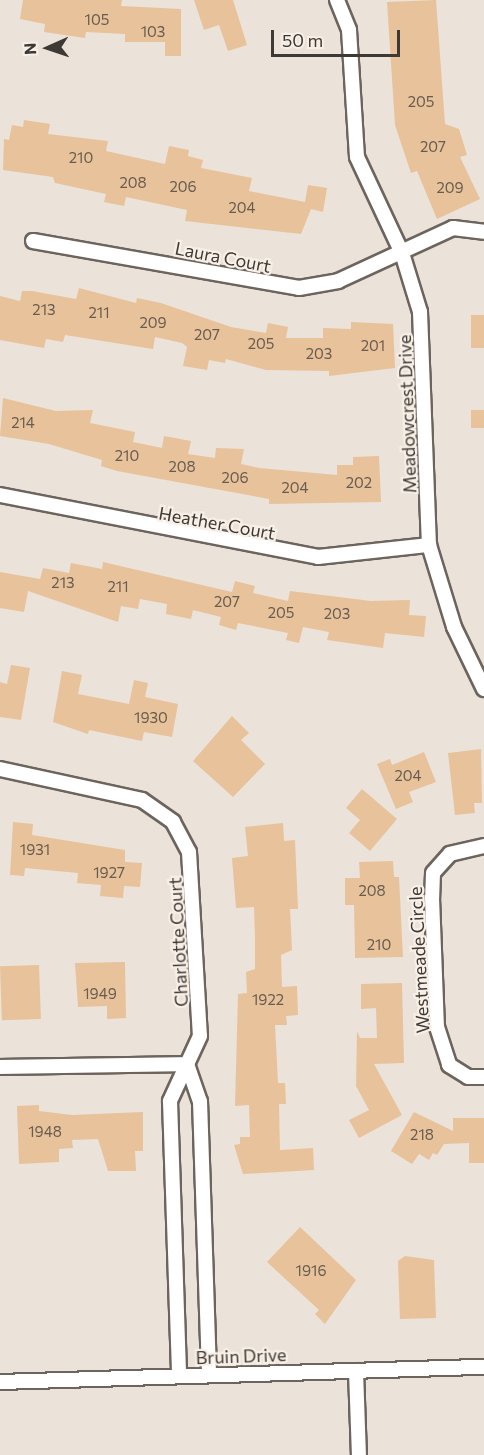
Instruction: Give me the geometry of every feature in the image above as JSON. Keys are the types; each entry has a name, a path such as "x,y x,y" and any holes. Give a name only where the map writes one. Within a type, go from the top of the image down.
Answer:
{"street":[{"name":"Meadowcrest Drive","path":"337,0 349,30 357,157 402,253 420,312 427,378 429,545 454,627 484,689"},
{"name":"Laura Court","path":"33,240 299,288 338,281 453,228 484,232"},
{"name":"Heather Court","path":"0,495 318,557 429,545"},
{"name":"Charlotte Court","path":"0,769 133,797 172,822 189,852 195,887 200,1036 170,1101 179,1376"},
{"name":"Westmeade Circle","path":"484,846 450,854 433,873 432,898 436,1027 449,1065 468,1077 484,1077"},
{"path":"0,1067 187,1064 200,1101 209,1375"},
{"name":"Bruin Drive","path":"0,1382 484,1367"},
{"path":"356,1371 359,1455"}],"building":[{"path":"23,0 122,0 121,6 181,9 181,56 165,56 165,42 125,42 125,34 86,32 85,38 44,32 45,24 20,19"},
{"path":"194,0 233,0 247,45 228,51 219,25 204,30"},
{"path":"436,0 445,124 459,129 467,155 460,157 480,199 437,219 417,171 411,173 395,125 387,2"},
{"path":"24,120 50,124 48,134 108,141 106,151 165,164 169,146 189,150 188,156 203,160 201,168 252,178 249,191 305,202 308,185 327,188 323,212 311,209 301,234 185,221 187,210 126,197 124,206 104,202 106,194 55,183 53,177 3,170 4,139 9,140 12,125 23,127"},
{"path":"79,288 136,303 137,298 161,303 231,327 266,333 268,323 288,327 286,338 323,338 323,328 351,329 351,322 393,324 395,368 329,376 329,371 266,370 226,359 225,363 209,360 207,370 183,366 187,347 182,343 155,337 153,349 65,335 63,342 46,339 44,348 0,340 0,296 20,301 22,291 32,291 76,299"},
{"path":"471,315 484,315 484,348 471,348"},
{"path":"3,398 56,411 93,410 90,423 135,432 133,442 162,448 164,436 191,441 188,454 215,458 216,448 244,449 241,464 259,468 337,475 337,465 353,465 353,457 379,456 381,502 269,504 269,499 117,471 101,466 102,460 49,444 0,436"},
{"path":"471,410 484,410 484,428 471,428"},
{"path":"103,562 232,592 235,581 255,586 253,593 288,601 290,591 371,601 410,600 409,615 426,616 424,637 385,633 383,648 327,640 329,632 303,627 299,643 286,640 288,633 238,623 236,630 219,625 221,617 193,610 191,619 166,614 167,604 140,599 138,609 121,606 118,622 28,591 24,612 0,608 0,572 40,579 43,568 69,573 71,563 102,569"},
{"path":"11,665 30,668 21,720 0,717 0,682 7,684"},
{"path":"62,671 82,675 78,694 129,704 134,680 148,683 145,697 178,704 172,737 144,732 142,741 89,730 88,734 53,722"},
{"path":"232,716 249,733 241,740 265,764 233,797 193,761"},
{"path":"481,749 482,803 474,803 475,813 455,815 448,753"},
{"path":"424,752 436,782 409,792 413,802 396,809 377,764 390,759 392,765"},
{"path":"362,789 397,819 370,851 349,833 360,820 346,808"},
{"path":"13,822 33,824 32,835 125,850 125,862 142,863 140,887 124,886 123,898 100,896 101,885 77,883 78,873 25,868 24,876 10,875"},
{"path":"283,823 284,841 295,840 298,909 290,909 292,950 281,955 282,987 297,986 298,1015 286,1016 287,1025 275,1025 278,1083 285,1083 286,1104 279,1104 280,1150 313,1148 314,1170 243,1174 234,1145 240,1144 240,1137 250,1137 249,1105 235,1106 238,994 247,993 246,972 255,969 254,907 236,908 232,858 248,856 245,827"},
{"path":"393,861 394,877 399,877 403,957 355,958 354,905 345,905 345,878 360,878 359,862"},
{"path":"125,962 126,1018 107,1019 107,1006 78,1007 75,963"},
{"path":"39,965 41,1019 2,1020 0,966"},
{"path":"402,983 404,1063 374,1064 402,1115 359,1138 349,1120 369,1110 356,1086 357,1031 360,1038 377,1038 376,1008 361,1009 361,984"},
{"path":"39,1105 39,1111 72,1115 143,1112 143,1151 135,1151 136,1171 108,1171 98,1139 72,1140 73,1148 59,1149 59,1162 19,1164 17,1106"},
{"path":"414,1112 453,1131 453,1118 484,1118 484,1163 469,1163 469,1143 444,1144 437,1155 433,1153 429,1160 419,1154 412,1164 391,1151"},
{"path":"300,1227 356,1280 325,1324 315,1314 319,1310 267,1262"},
{"path":"405,1256 434,1260 436,1318 400,1319 398,1261"}]}
